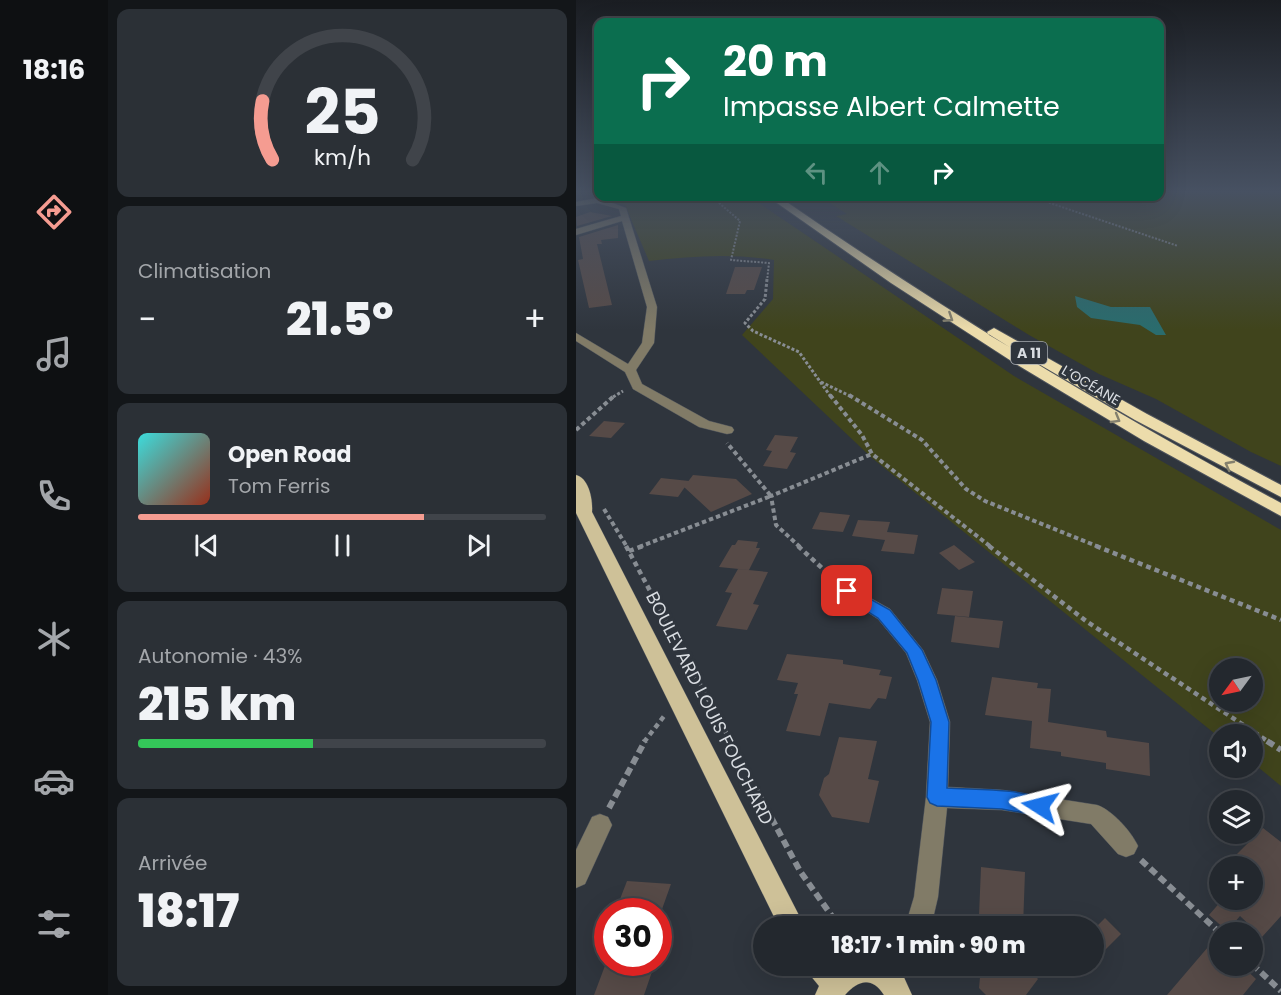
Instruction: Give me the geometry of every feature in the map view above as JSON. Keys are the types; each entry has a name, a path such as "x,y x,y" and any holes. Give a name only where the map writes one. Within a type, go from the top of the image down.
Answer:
{"highway":[{"name":"L’OCÉANE","path":"830,237 891,280 1006,354 1142,434 1281,510"},
{"name":"L’OCÉANE","path":"849,237 1005,339 1141,417 1281,492"}],"main road":[{"name":"BOULEVARD LOUIS FOUCHARD","path":"576,479 677,699 786,916"},
{"path":"828,981 855,969 866,968 878,970 893,979"}],"street":[{"path":"630,369 648,343 652,307 631,237"},
{"path":"576,336 630,369 637,387 704,424 727,430"},
{"path":"847,591 884,614 914,650 927,680 940,722 937,797 926,897 921,916"},
{"path":"937,797 1002,800 1097,815 1126,846"},
{"path":"576,876 600,825"}],"path":[{"path":"736,237 731,260 769,263 765,299 745,323 753,331 799,352 818,381 862,435 872,454 1086,621 1281,750"},
{"path":"1154,237 1178,246"},
{"path":"818,381 851,396 922,440 966,489 985,501 1281,620"},
{"path":"576,430 617,393 637,387"},
{"path":"727,430 727,444 771,496 777,525 847,591"},
{"path":"629,551 872,454"},
{"path":"587,507 629,551 800,870 832,916"},
{"path":"600,825 648,735 677,699"},
{"path":"1126,846 1209,923"},
{"path":"1263,974 1281,991"}],"shaded area":[{"path":"639,237 810,237 1014,376 1281,530 1281,786 1263,771 1263,724 1209,724 1209,729 872,458 742,335 773,299 774,260 742,256 649,261"},
{"path":"871,237 1281,237 1281,466 1251,452 1156,399 1099,374 1029,335"},
{"path":"1075,296 1111,307 1150,307 1166,335 1156,335 1140,325 1091,318 1077,307"}],"building":[{"path":"579,237 618,237 601,240 602,244 597,244 612,305 589,308 578,260 583,259"},
{"path":"735,267 762,267 754,290 747,290 745,294 726,294"},
{"path":"604,421 625,423 611,438 589,436"},
{"path":"775,435 798,437 790,452 796,453 787,469 763,466 772,451 766,450"},
{"path":"693,475 736,479 752,494 711,512 684,487"},
{"path":"661,478 689,481 678,497 649,494"},
{"path":"820,512 850,515 843,532 812,529"},
{"path":"858,520 890,522 887,532 918,535 914,554 881,551 885,540 852,536"},
{"path":"738,540 758,542 756,548 760,548 749,570 719,567 732,545 735,545"},
{"path":"954,545 975,562 959,570 939,553"},
{"path":"738,569 768,572 753,604 759,605 747,630 716,626 732,593 725,592"},
{"path":"942,588 973,591 969,617 937,614"},
{"path":"955,616 1003,621 999,648 951,642"},
{"path":"787,654 843,660 843,664 881,670 879,675 892,677 886,699 878,698 870,709 829,703 820,736 786,731 798,694 794,694 798,683 777,680"},
{"path":"992,677 1038,683 1037,688 1051,689 1048,722 1106,731 1107,737 1149,743 1150,776 1106,769 1106,763 1061,756 1061,752 1030,748 1032,721 985,715"},
{"path":"839,737 877,741 868,779 879,781 869,823 832,817 819,795 824,778 829,774"},
{"path":"1263,828 1281,842 1281,916 1263,936 1263,922 1246,922 1240,916 1235,922 1217,922 1209,915 1213,910 1263,910 1263,856 1235,856 1247,844 1263,844"},
{"path":"981,867 1025,872 1023,916 979,916"},
{"path":"627,881 671,884 666,898 620,898"},
{"path":"1104,919 1121,934 1104,951"},
{"path":"1209,946 1209,976 1253,976 1256,979 1243,995 1167,995"},
{"path":"601,976 651,976 644,995 594,995"},
{"path":"980,976 1035,976 1038,979 1026,995 986,995 979,988"}],"route":[{"path":"847,591 884,614 914,650 927,680 940,722 937,797 1002,800 1040,806"}]}
